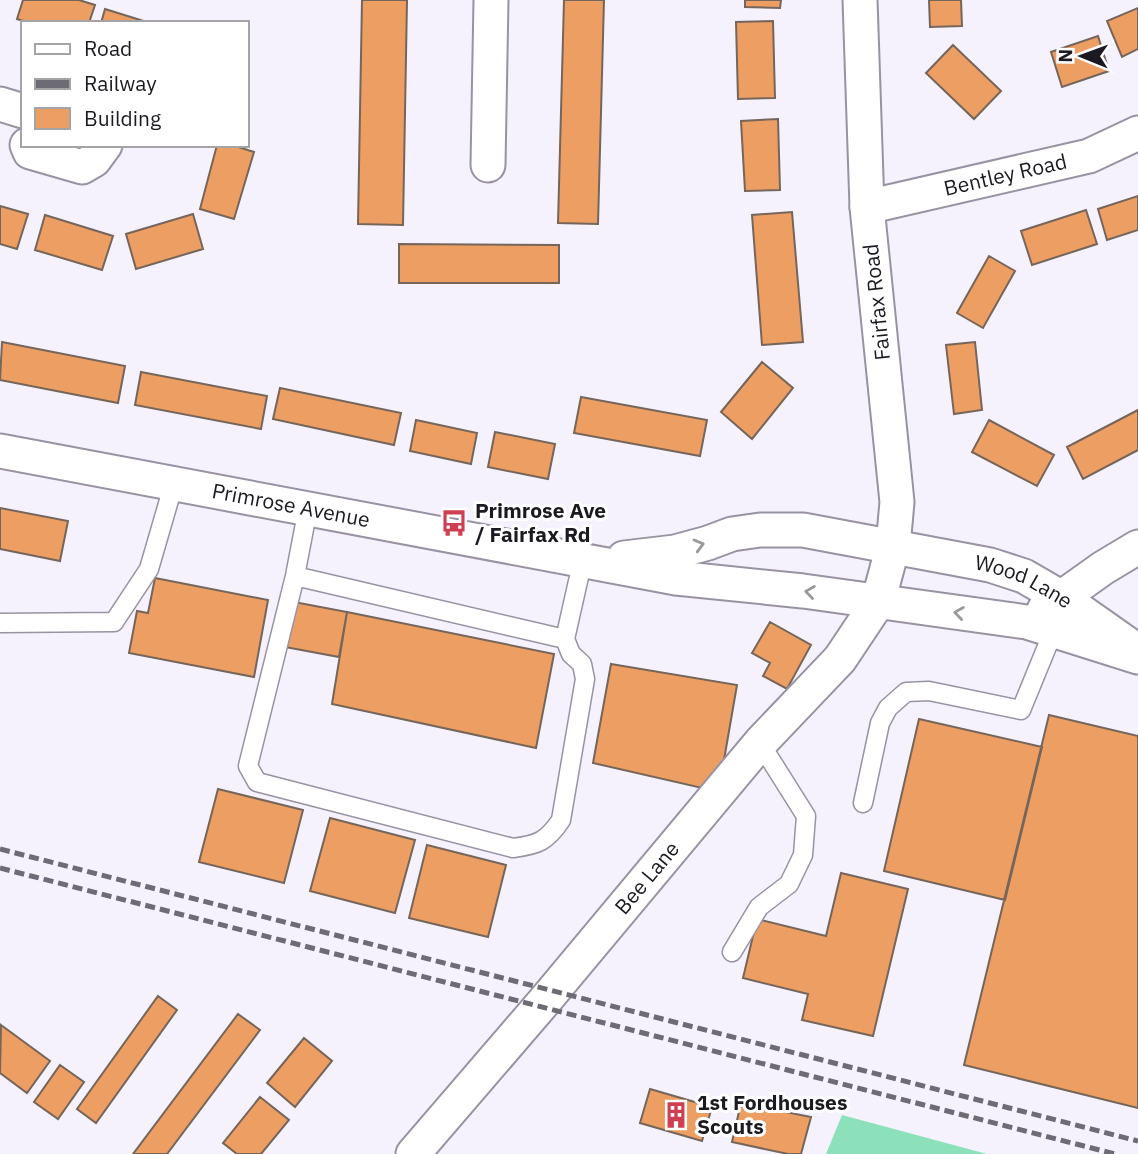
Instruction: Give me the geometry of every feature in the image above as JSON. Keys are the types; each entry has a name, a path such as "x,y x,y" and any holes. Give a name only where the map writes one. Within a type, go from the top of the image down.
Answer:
{"street":[{"path":"488,165 491,0"},
{"name":"Fairfax Road","path":"860,0 867,207 897,502 893,546 878,602"},
{"path":"0,104 21,110"},
{"name":"Bentley Road","path":"867,207 1089,156 1138,133"},
{"path":"28,147 30,152 82,167 94,160 104,147"},
{"name":"Primrose Avenue","path":"0,451 583,559 676,579 730,583 878,602"},
{"name":"Primrose Avenue","path":"583,559 640,557 675,552 732,534 760,530 803,530 893,546"},
{"name":"Wood Lane","path":"893,546 990,565 1024,576 1062,598 1138,654"},
{"path":"1040,627 1062,598 1138,547"},
{"name":"Wood Lane","path":"878,602 1040,627 1138,654"},
{"name":"Bee Lane","path":"413,1154 761,743 840,659 878,602"}],"lane":[{"path":"0,623 114,622 149,569 174,483"},
{"path":"308,508 295,576 248,766 257,782 513,848 534,846 551,834 561,820 585,679 582,664 571,654 565,639 583,559"},
{"path":"295,576 565,639"},
{"path":"863,803 880,723 888,708 906,692 929,691 1021,710 1040,627"},
{"path":"732,952 759,907 789,884 803,855 806,816 761,743"}],"green space":[{"path":"842,1115 987,1154 826,1154"}],"building":[{"path":"23,0 79,0 95,5 90,21 17,19"},
{"path":"362,0 407,0 403,225 358,224"},
{"path":"564,0 604,0 598,224 558,223"},
{"path":"745,0 781,0 780,8 745,7"},
{"path":"929,0 961,0 962,26 930,27"},
{"path":"1138,8 1138,49 1122,57 1107,21"},
{"path":"105,9 144,21 102,21"},
{"path":"773,21 775,98 738,99 736,22"},
{"path":"1098,36 1109,71 1062,87 1051,52"},
{"path":"953,45 1001,91 974,119 926,73"},
{"path":"778,119 780,190 745,191 741,121"},
{"path":"216,147 238,147 254,152 234,219 200,209"},
{"path":"1138,196 1138,230 1107,240 1098,209"},
{"path":"0,206 28,214 17,249 0,244"},
{"path":"1086,210 1097,244 1032,265 1021,231"},
{"path":"792,212 803,342 762,345 752,215"},
{"path":"193,214 203,249 136,269 126,234"},
{"path":"45,215 113,236 102,270 35,250"},
{"path":"399,244 559,245 559,283 399,283"},
{"path":"989,256 1015,271 983,328 957,313"},
{"path":"2,342 125,366 118,403 0,380"},
{"path":"975,342 982,410 954,414 946,345"},
{"path":"762,362 793,388 752,439 721,412"},
{"path":"141,372 267,396 261,429 135,405"},
{"path":"280,388 401,413 394,445 273,419"},
{"path":"581,397 707,420 700,456 574,433"},
{"path":"1138,410 1138,450 1083,479 1067,447"},
{"path":"416,420 477,433 471,464 410,451"},
{"path":"989,420 1054,455 1037,486 972,452"},
{"path":"495,432 555,444 548,479 488,467"},
{"path":"0,508 68,521 60,561 0,549"},
{"path":"155,578 268,600 254,677 129,653 137,611 148,613"},
{"path":"294,602 347,612 339,657 285,647"},
{"path":"347,612 554,654 536,748 332,704"},
{"path":"770,622 811,645 787,689 763,676 770,663 752,653"},
{"path":"611,664 737,685 724,760 702,788 593,763"},
{"path":"1049,715 1138,736 1138,1108 964,1065"},
{"path":"919,719 1042,747 1005,900 884,871"},
{"path":"218,789 303,810 284,883 199,862"},
{"path":"330,818 415,840 395,913 310,891"},
{"path":"427,845 506,865 488,937 409,918"},
{"path":"841,873 908,889 873,1036 802,1020 808,994 743,978 757,919 826,936"},
{"path":"158,996 177,1010 96,1123 77,1109"},
{"path":"238,1014 260,1030 167,1154 133,1154"},
{"path":"1,1025 50,1061 27,1093 0,1073"},
{"path":"304,1038 332,1061 295,1107 267,1083"},
{"path":"60,1065 84,1082 58,1119 34,1102"},
{"name":"1st Fordhouses Scouts","path":"650,1089 712,1107 702,1141 640,1123"},
{"path":"260,1097 289,1120 261,1154 237,1154 223,1143"},
{"path":"741,1103 811,1117 801,1154 788,1154 732,1142"}],"railway":[{"path":"0,849 1138,1141"},
{"path":"0,868 1115,1154"}],"place":[{"name":"Primrose Ave / Fairfax Rd","path":"454,523"},
{"name":"1st Fordhouses Scouts","path":"676,1115"}]}
